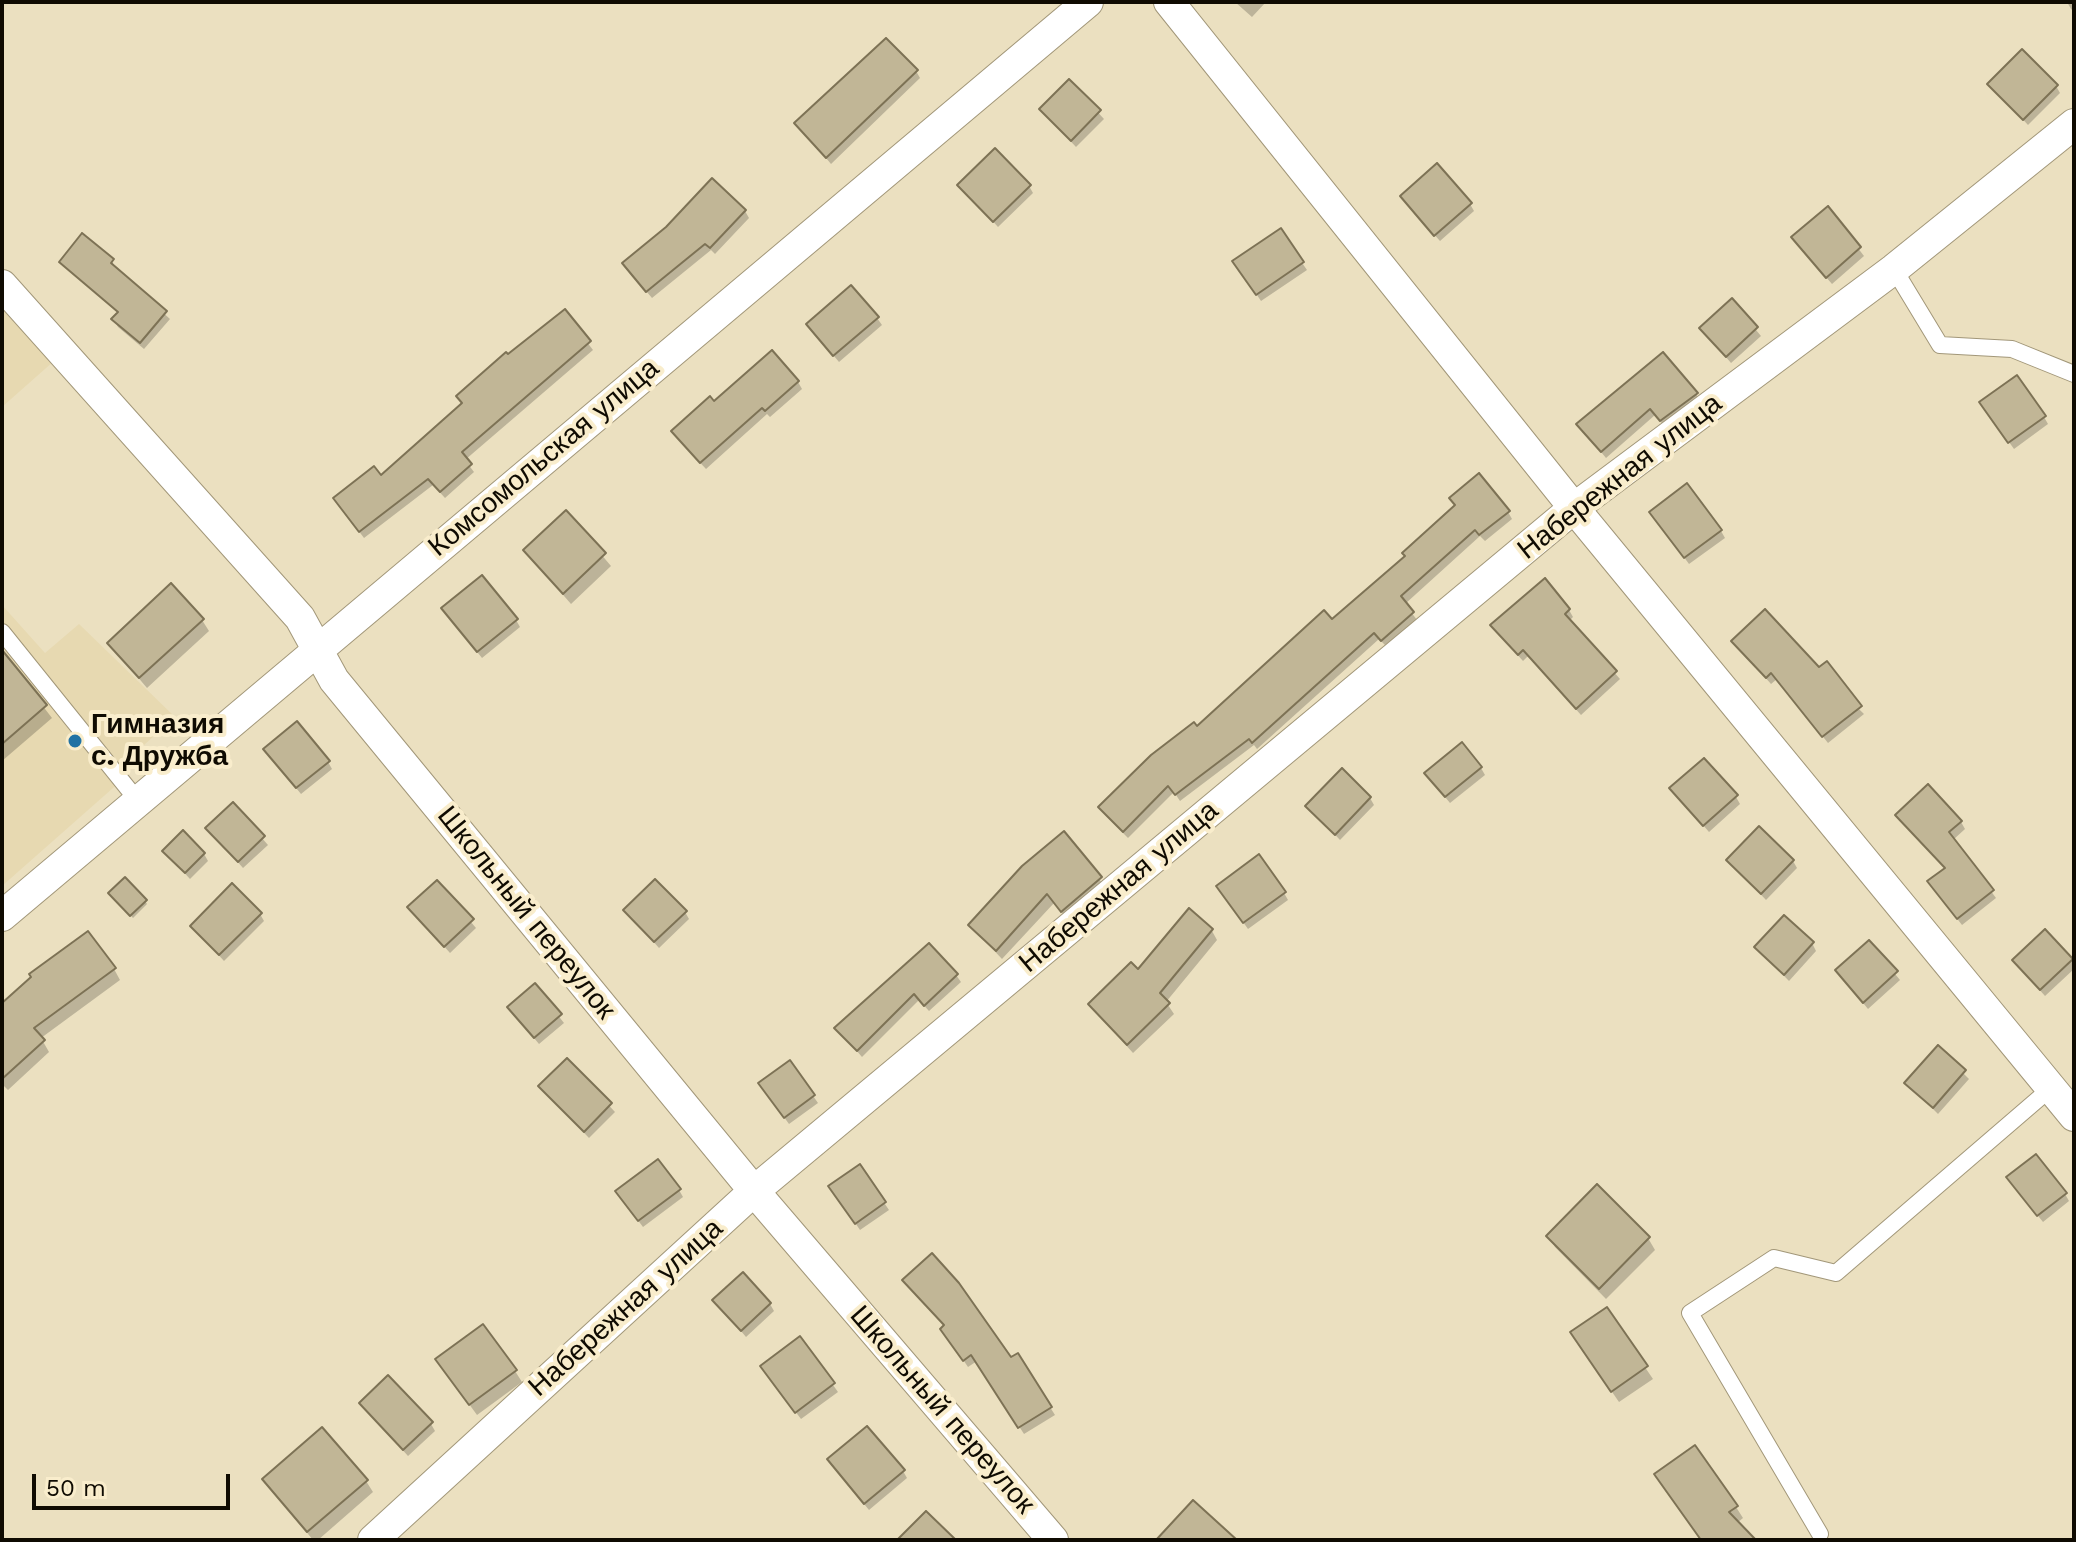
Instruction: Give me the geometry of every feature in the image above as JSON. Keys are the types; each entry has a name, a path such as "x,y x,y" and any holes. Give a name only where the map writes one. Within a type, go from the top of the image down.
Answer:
{"street":[{"name":"Комсомольская улица","path":"4,911 1088,2"},
{"path":"1169,2 1574,508 2074,1116"},
{"name":"Набережная улица","path":"373,1540 754,1191 1574,508 1894,269 2074,124"},
{"name":"Школьный переулок","path":"2,285 300,618 334,680 754,1191 1053,1540"}],"lane":[{"path":"1894,269 1940,345 2012,349 2074,374"},
{"path":"2,632 138,801"},
{"path":"1820,1534 1690,1313 1774,1258 1836,1273 2051,1088"}],"shaded area":[{"path":"2,305 54,361 2,407"},
{"name":"Гимназия с. Дружба","path":"2,605 45,653 79,624 175,717 123,764 130,773 2,886"}],"building":[{"path":"886,38 918,70 826,158 794,123"},
{"path":"2022,49 2058,85 2023,120 1987,84"},
{"path":"1069,79 1101,110 1071,141 1039,109"},
{"path":"995,148 1031,185 993,222 957,185"},
{"path":"1437,163 1472,203 1434,236 1400,196"},
{"path":"712,178 746,210 710,248 705,244 646,292 622,263 666,227"},
{"path":"1828,206 1861,247 1826,278 1791,237"},
{"path":"1281,228 1304,262 1256,295 1232,261"},
{"path":"82,233 114,259 111,263 167,311 140,343 111,319 118,312 59,262"},
{"path":"851,285 879,317 833,356 806,324"},
{"path":"1732,298 1758,327 1726,357 1699,328"},
{"path":"565,309 591,341 462,452 472,464 440,492 428,479 359,532 333,498 374,466 381,475 462,403 456,396 506,352 508,354"},
{"path":"772,350 799,381 765,411 762,408 700,463 671,431 710,396 714,401"},
{"path":"1663,352 1698,393 1660,421 1650,409 1601,452 1576,424"},
{"path":"2017,375 2046,416 2008,443 1979,402"},
{"path":"1479,473 1510,511 1479,535 1475,530 1401,596 1414,612 1381,641 1374,633 1252,743 1249,739 1175,795 1168,786 1123,832 1098,807 1151,755 1194,722 1197,726 1324,610 1332,619 1405,556 1402,553 1455,505 1449,498"},
{"path":"1687,483 1722,530 1684,558 1649,512"},
{"path":"566,510 606,553 563,594 523,550"},
{"path":"482,575 518,619 477,652 441,608"},
{"path":"1545,578 1570,609 1565,614 1617,671 1576,709 1523,650 1518,655 1490,625"},
{"path":"171,583 204,619 139,678 107,643"},
{"path":"1765,609 1819,667 1827,661 1862,706 1822,737 1771,673 1766,678 1731,641"},
{"path":"2,650 47,705 2,744"},
{"path":"297,721 330,761 296,788 263,749"},
{"path":"1462,742 1482,767 1445,797 1424,773"},
{"path":"1704,758 1738,795 1703,826 1669,788"},
{"path":"1342,768 1371,797 1335,835 1305,806"},
{"path":"1928,784 1962,821 1949,832 1994,890 1957,919 1927,881 1945,868 1895,815"},
{"path":"233,802 265,836 238,862 205,828"},
{"path":"1759,826 1794,860 1761,894 1726,860"},
{"path":"183,830 205,853 185,873 162,851"},
{"path":"1064,831 1102,877 1061,912 1047,894 996,951 968,925 1022,866"},
{"path":"1259,854 1286,892 1243,923 1216,886"},
{"path":"125,877 147,900 130,916 108,893"},
{"path":"655,879 687,911 654,942 623,910"},
{"path":"437,880 474,919 444,947 407,907"},
{"path":"232,883 262,913 219,955 190,926"},
{"path":"1189,908 1213,929 1160,993 1170,1003 1127,1045 1088,1004 1131,962 1138,969"},
{"path":"1784,915 1814,942 1784,975 1754,947"},
{"path":"2045,929 2073,959 2040,990 2012,960"},
{"path":"88,931 116,968 34,1028 45,1040 2,1079 2,1003 31,977 29,974"},
{"path":"1869,940 1898,971 1863,1003 1835,970"},
{"path":"929,943 958,974 924,1006 914,994 857,1051 834,1028"},
{"path":"535,983 562,1014 534,1038 507,1007"},
{"path":"1938,1045 1966,1070 1933,1108 1904,1083"},
{"path":"567,1058 612,1103 584,1132 538,1086"},
{"path":"790,1060 815,1095 784,1118 758,1083"},
{"path":"2036,1154 2067,1193 2037,1216 2006,1177"},
{"path":"658,1159 681,1189 638,1221 615,1191"},
{"path":"860,1164 886,1202 855,1224 828,1186"},
{"path":"1597,1184 1650,1237 1599,1289 1546,1236"},
{"path":"932,1253 959,1283 1011,1357 1018,1353 1052,1407 1018,1428 971,1355 963,1361 940,1329 944,1325 902,1280"},
{"path":"743,1272 771,1303 741,1331 712,1300"},
{"path":"1607,1307 1648,1366 1611,1392 1570,1332"},
{"path":"483,1324 517,1370 469,1405 435,1359"},
{"path":"800,1336 835,1383 795,1413 760,1366"},
{"path":"388,1375 433,1422 403,1450 359,1403"},
{"path":"867,1426 905,1470 864,1504 827,1459"},
{"path":"322,1427 368,1480 307,1532 262,1479"},
{"path":"1695,1445 1738,1506 1729,1512 1756,1540 1701,1540 1654,1474"},
{"path":"1193,1500 1237,1540 1156,1540"},
{"path":"926,1511 956,1540 897,1540"}],"place":[{"name":"Гимназия с. Дружба","path":"75,741"}]}
